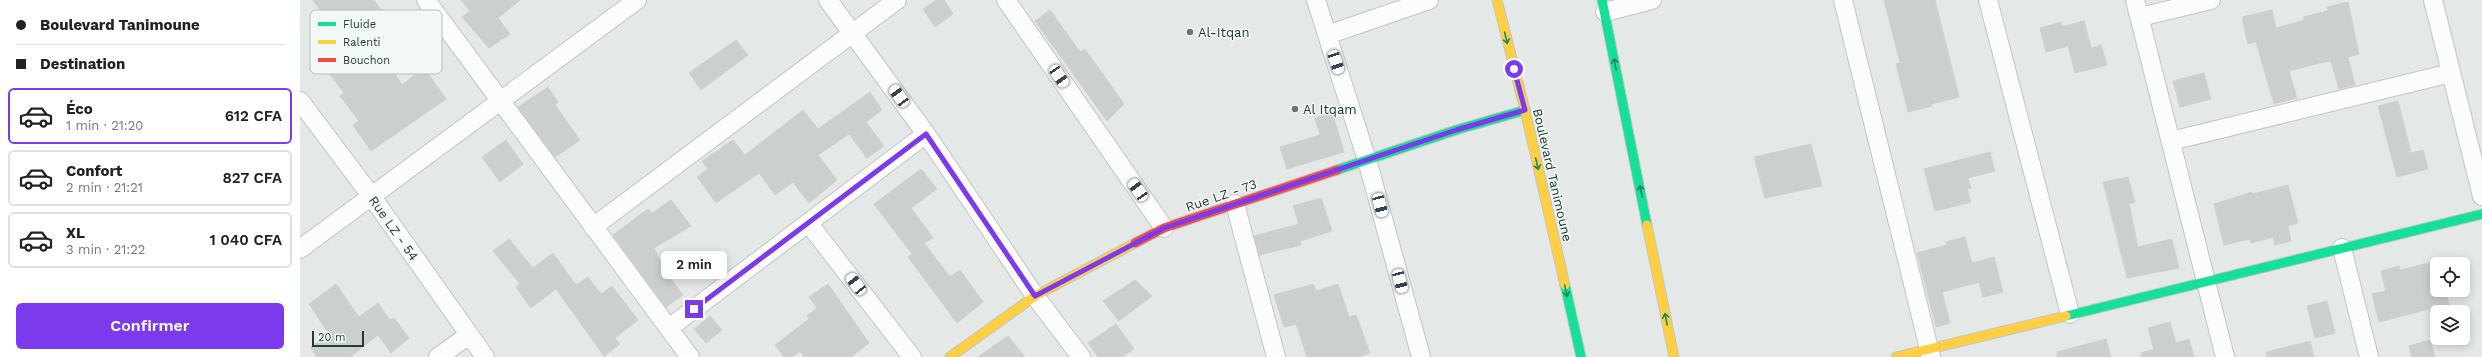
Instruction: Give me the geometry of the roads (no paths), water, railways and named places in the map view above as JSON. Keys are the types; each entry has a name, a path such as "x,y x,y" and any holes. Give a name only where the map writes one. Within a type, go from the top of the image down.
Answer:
{"street":[{"path":"426,0 433,10"},
{"path":"300,249 501,102 637,0"},
{"path":"828,0 926,134 1035,296 1081,357"},
{"path":"593,227 897,0"},
{"path":"1006,0 1164,228"},
{"path":"1316,0 1367,160 1421,357"},
{"path":"1327,35 1429,0"},
{"name":"Boulevard Tanimoune","path":"1497,0 1525,110 1581,357"},
{"path":"1652,0 1603,6 1674,357"},
{"path":"1843,0 1930,353"},
{"path":"1988,0 2070,314"},
{"path":"2135,0 2225,357"},
{"path":"2140,17 2211,0"},
{"path":"2434,0 2482,196"},
{"path":"442,22 690,357"},
{"path":"2171,141 2451,72"},
{"name":"Rue LZ - 54","path":"300,101 372,197 485,357"},
{"name":"Rue LZ - 73","path":"950,357 1035,296 1164,228 1456,130 1525,110"},
{"path":"669,328 809,224 926,134"},
{"path":"1235,204 1276,357"},
{"path":"1896,357 1930,353 2070,314 2482,214"},
{"path":"809,224 912,357"},
{"path":"2342,248 2369,357"},
{"path":"438,357 469,335"}],"place":[{"name":"Al-Itqan","path":"1190,32"},
{"name":"Al Itqam","path":"1295,109"}]}
